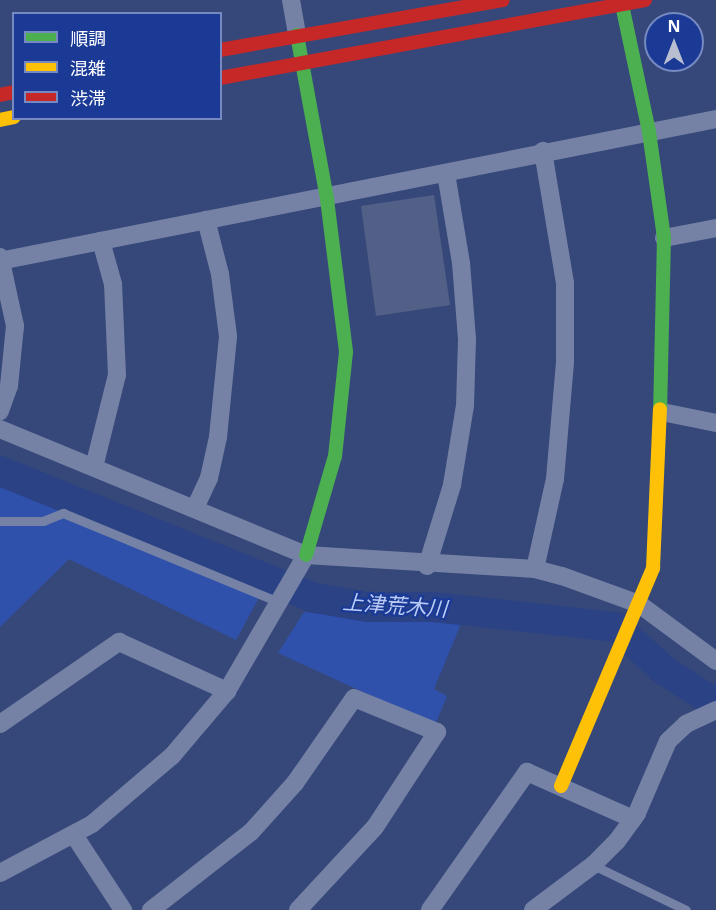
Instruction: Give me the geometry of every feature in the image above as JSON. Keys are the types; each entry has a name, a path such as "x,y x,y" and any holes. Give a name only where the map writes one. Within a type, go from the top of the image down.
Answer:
{"street":[{"path":"0,873 74,835 138,789 227,691 282,602 306,555 335,456 346,352 327,199 291,0"},
{"path":"222,50 502,0"},
{"path":"222,78 621,2 645,0"},
{"path":"561,786 620,651 653,568 662,412 664,238 649,132 621,2"},
{"path":"0,411 9,386 15,326 0,259 327,199 543,152 716,119"},
{"path":"535,569 555,479 565,362 565,283 543,152"},
{"path":"427,566 452,485 465,406 467,339 461,263 446,173"},
{"path":"195,508 208,478 218,437 228,336 220,274 206,220"},
{"path":"664,238 716,228"},
{"path":"94,467 117,375 113,284 101,241"},
{"path":"662,412 716,423"},
{"path":"0,429 306,555 427,566 535,569 636,611 716,661"},
{"path":"0,724 119,642 227,691"},
{"path":"151,910 251,832 295,783 354,698 437,732 375,827 298,910"},
{"path":"533,910 593,865 633,819 668,741 714,713"},
{"path":"430,910 527,772 633,819"},
{"path":"74,835 123,910"}],"lane":[{"path":"0,520 43,521 63,513 282,602"},
{"path":"593,865 686,910"}],"shaded area":[{"path":"0,481 262,592 236,640 69,559 0,627"},
{"path":"304,612 461,624 434,689 447,696 435,725 278,653"}],"building":[{"path":"434,195 450,305 376,316 361,206"}],"waterway":[{"name":"上津荒木川","path":"0,471 315,598 367,607 434,607 616,627 664,670 716,704"}],"traffic: fast":[{"path":"621,0 649,132 664,238 660,409"},
{"path":"297,35 327,199 346,352 335,456 306,555"}],"traffic: slow":[{"path":"0,120 12,117"},
{"path":"561,786 653,568 660,409"}],"traffic: jam":[{"path":"222,50 503,0"},
{"path":"222,78 645,0"},
{"path":"0,95 12,92"}]}
